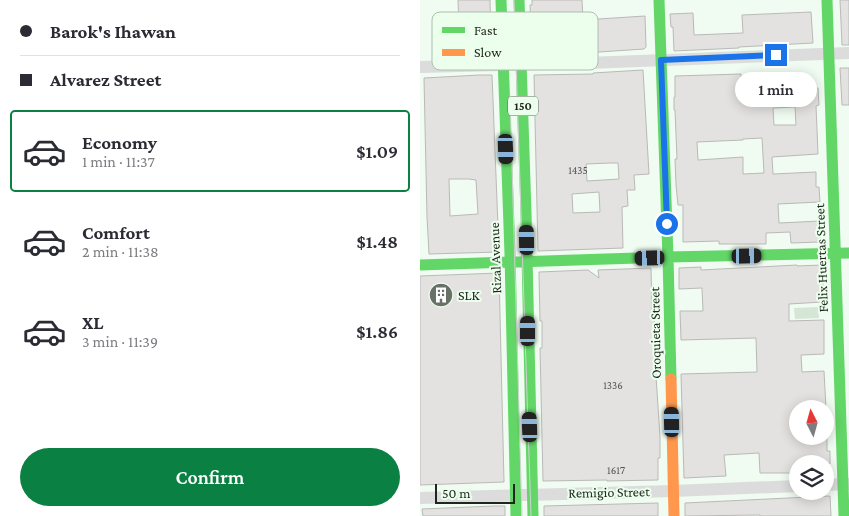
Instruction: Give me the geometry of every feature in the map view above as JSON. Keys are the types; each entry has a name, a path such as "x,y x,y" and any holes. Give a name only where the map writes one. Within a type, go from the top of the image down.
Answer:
{"street":[{"name":"Oroquieta Street","path":"659,0 668,257 674,516"},
{"name":"Felix Huertas Street","path":"827,0 846,484 844,516"},
{"path":"598,62 849,53"},
{"name":"Rizal Avenue","path":"503,70 516,516"},
{"name":"150","path":"521,70 533,516"},
{"path":"420,266 849,253"},
{"name":"Remigio Street","path":"420,498 789,486"}],"green space":[{"path":"818,307 819,318 795,319 794,308"}],"building":[{"path":"458,0 490,0 490,12 458,12"},
{"path":"532,0 582,0 583,12 530,12 530,5 532,5"},
{"path":"840,0 849,0 849,45 842,45"},
{"path":"811,12 813,43 674,51 673,27 671,27 670,14 693,13 694,35 743,33 742,15"},
{"path":"645,16 646,47 644,49 598,52 598,19"},
{"path":"840,68 849,68 849,105 842,105"},
{"path":"643,70 649,174 634,175 635,190 627,190 628,206 622,207 623,248 538,251 534,75","holes":["618,163 619,179 587,181 586,164","599,192 600,212 573,213 572,194"]},
{"path":"741,74 741,92 818,88 819,105 816,106 818,154 772,157 773,174 816,172 816,187 819,187 820,202 778,204 779,223 820,221 820,242 791,243 790,232 766,233 766,244 719,244 719,241 683,242 683,205 678,205 676,185 675,76","holes":["795,107 796,125 774,125 773,108","762,138 764,173 743,174 743,157 698,160 697,142"]},
{"path":"492,75 499,252 429,254 424,78","holes":["449,179 476,180 478,214 450,216"]},
{"path":"822,265 822,302 789,304 789,321 824,320 824,354 801,355 802,372 824,371 826,400 789,400 789,445 827,445 827,451 830,451 830,455 789,455 789,473 760,473 759,453 724,455 726,476 684,478 681,374 757,372 756,338 681,340 680,311 703,311 702,288 679,289 679,268 701,267 701,270"},
{"path":"651,268 660,437 658,480 543,481 540,348 542,348 542,321 540,321 539,272 588,270 599,278 598,270"},
{"path":"499,273 504,482 420,485 420,276"},
{"path":"789,498 789,500 830,500 831,516 685,516 685,503"},
{"path":"658,503 658,516 544,516 544,506"},
{"path":"505,506 505,516 423,516 422,509"}],"tram line":[{"path":"514,0 514,12"},
{"path":"516,70 531,516"},
{"path":"510,95 522,516"}],"traffic: fast":[{"path":"501,0 501,12"},
{"path":"519,0 519,12"},
{"path":"659,0 671,379"},
{"path":"827,0 844,516"},
{"path":"503,70 516,516"},
{"path":"521,70 533,516"},
{"path":"420,265 849,253"}],"traffic: slow":[{"path":"671,379 674,516"}],"place":[{"name":"SLK","path":"441,295"}],"route":[{"path":"667,224 661,60 776,55"}]}
